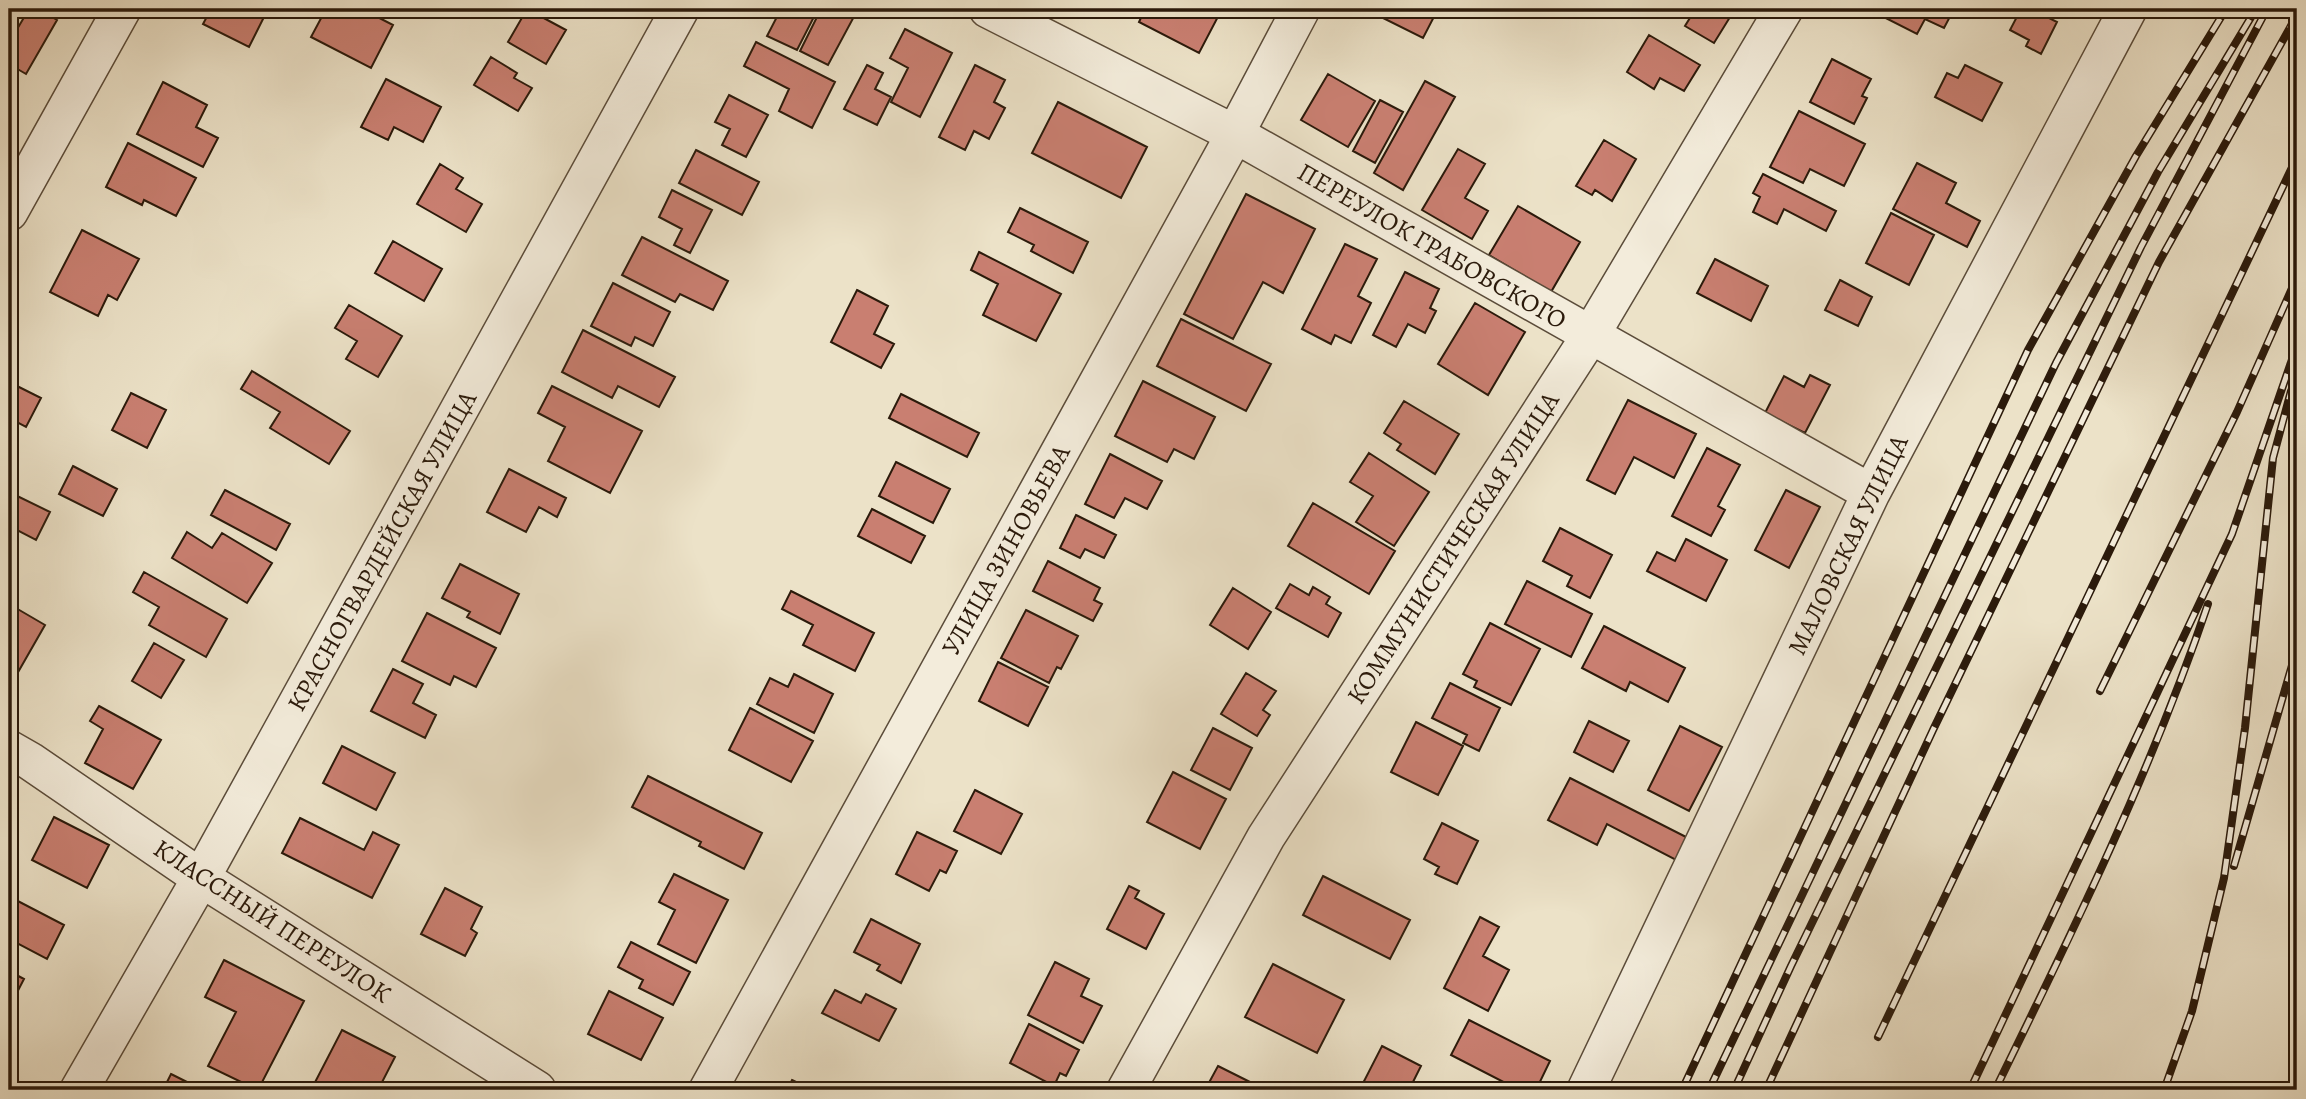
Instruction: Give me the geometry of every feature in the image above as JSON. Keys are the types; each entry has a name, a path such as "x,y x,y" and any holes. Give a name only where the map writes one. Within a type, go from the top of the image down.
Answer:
{"street":[{"path":"9,212 122,9"},
{"name":"КРАСНОГВАРДЕЙСКАЯ УЛИЦА","path":"79,1090 201,878 680,9"},
{"name":"ПЕРЕУЛОК ГРАБОВСКОГО","path":"988,9 1235,134 1871,493"},
{"name":"УЛИЦА ЗИНОВЬЕВА","path":"708,1090 1235,134 1301,9"},
{"name":"КОММУНИСТИЧЕСКАЯ УЛИЦА","path":"1126,1090 1266,836 1590,336 1784,9"},
{"name":"МАЛОВСКАЯ УЛИЦА","path":"1586,1090 1871,493 2128,9"},
{"name":"КЛАССНЫЙ ПЕРЕУЛОК","path":"9,750 30,761 201,878 537,1090"}],"building":[{"path":"29,9 38,9 57,20 26,74 9,64 9,27 16,31"},
{"path":"211,9 268,9 249,47 203,24"},
{"path":"326,9 362,9 393,25 371,68 311,37"},
{"path":"527,9 566,30 546,64 508,42"},
{"path":"781,9 818,9 797,50 767,36"},
{"path":"821,9 857,11 828,65 800,51"},
{"path":"1145,9 1222,9 1199,53 1139,22"},
{"path":"1365,9 1438,9 1423,38"},
{"path":"1685,9 1735,9 1714,43 1685,26 1693,13"},
{"path":"1868,9 1954,9 1944,28 1925,19 1917,34"},
{"path":"2021,9 2031,9 2057,22 2041,54 2026,46 2029,40 2010,30"},
{"path":"905,29 952,53 920,117 891,102 908,68 890,58"},
{"path":"1649,35 1700,65 1684,91 1660,78 1654,89 1627,72"},
{"path":"756,42 835,82 812,128 779,111 789,89 744,66"},
{"path":"491,57 517,73 514,78 532,88 518,111 474,85"},
{"path":"1832,59 1871,79 1862,96 1867,98 1854,124 1810,102"},
{"path":"867,65 883,73 875,89 891,97 877,125 844,109"},
{"path":"975,65 1005,80 994,102 1005,108 989,139 974,131 965,150 939,137"},
{"path":"1965,65 2002,83 1982,121 1935,97 1947,73 1958,78"},
{"path":"1328,74 1375,101 1348,147 1301,120"},
{"path":"386,79 441,107 423,142 394,127 388,140 361,127"},
{"path":"1425,81 1455,97 1403,190 1374,173"},
{"path":"163,82 207,105 196,127 218,138 203,167 137,134"},
{"path":"729,95 768,115 746,157 722,145 730,129 715,122"},
{"path":"1380,100 1403,112 1375,163 1353,151"},
{"path":"1058,102 1147,147 1121,198 1032,153"},
{"path":"1799,111 1865,144 1844,186 1810,169 1803,183 1770,167"},
{"path":"1604,140 1636,159 1612,201 1595,190 1592,195 1576,186"},
{"path":"128,143 196,178 176,216 144,200 142,205 106,187"},
{"path":"1458,149 1485,164 1465,198 1488,211 1472,239 1422,210"},
{"path":"696,150 759,182 742,215 679,183"},
{"path":"1917,163 1956,183 1946,203 1980,221 1967,247 1893,209"},
{"path":"440,164 463,178 456,189 482,204 466,232 417,204"},
{"path":"1763,174 1836,211 1826,231 1784,209 1777,224 1753,212 1760,197 1753,193"},
{"path":"672,190 712,210 690,253 674,245 682,229 659,217"},
{"path":"1246,194 1315,229 1283,293 1263,282 1233,339 1184,314"},
{"path":"1518,206 1580,242 1551,292 1489,255"},
{"path":"1020,208 1088,242 1073,273 1031,251 1034,245 1008,232"},
{"path":"1891,213 1934,235 1909,285 1866,263"},
{"path":"82,230 139,259 117,300 108,295 98,316 50,292"},
{"path":"642,237 728,281 713,310 680,294 675,302 622,275"},
{"path":"393,241 442,269 424,301 375,273"},
{"path":"1345,244 1377,259 1358,296 1371,303 1351,343 1335,335 1331,344 1302,329"},
{"path":"979,252 1061,294 1036,341 983,315 998,284 971,270"},
{"path":"1715,259 1768,286 1751,321 1697,293"},
{"path":"1405,272 1439,289 1430,308 1436,311 1425,333 1408,324 1396,347 1373,335"},
{"path":"1840,280 1872,297 1858,326 1825,310"},
{"path":"613,283 670,312 653,346 635,337 631,346 591,326"},
{"path":"857,290 888,306 874,334 894,344 881,368 831,342"},
{"path":"1475,303 1525,332 1488,395 1438,364"},
{"path":"349,305 402,336 378,377 346,359 357,341 335,328"},
{"path":"1181,319 1271,364 1246,411 1157,366"},
{"path":"583,330 675,377 659,407 618,386 612,398 562,372"},
{"path":"252,371 350,431 329,464 270,428 280,412 241,389"},
{"path":"1810,375 1830,385 1805,433 1765,413 1784,376 1804,387"},
{"path":"1143,381 1215,417 1194,459 1174,449 1167,462 1115,436"},
{"path":"9,382 41,398 26,427 9,418"},
{"path":"552,386 642,431 610,493 548,461 565,427 538,413"},
{"path":"131,393 166,410 147,448 112,430"},
{"path":"901,394 979,433 967,457 889,418"},
{"path":"1628,400 1696,434 1674,478 1634,457 1615,494 1587,480"},
{"path":"1404,401 1459,434 1435,474 1397,450 1401,444 1384,433"},
{"path":"1707,448 1740,465 1718,506 1725,510 1711,536 1672,516"},
{"path":"1369,453 1429,492 1394,546 1356,522 1373,496 1350,482"},
{"path":"1110,454 1162,481 1147,509 1125,498 1114,518 1085,504"},
{"path":"896,462 950,489 933,523 879,496"},
{"path":"73,466 117,489 103,516 59,494"},
{"path":"509,469 566,498 557,517 539,507 526,532 487,512"},
{"path":"225,490 290,524 276,550 211,515"},
{"path":"1786,490 1820,507 1789,568 1755,550"},
{"path":"9,492 50,512 36,540 9,526"},
{"path":"1313,503 1395,551 1369,594 1288,546"},
{"path":"872,509 925,536 911,563 858,536"},
{"path":"1076,515 1116,535 1104,558 1085,549 1080,558 1060,548"},
{"path":"1560,528 1612,555 1590,598 1567,586 1572,576 1543,561"},
{"path":"187,532 212,548 222,533 272,563 247,603 172,558"},
{"path":"1686,539 1727,560 1706,601 1647,571 1657,552 1675,561"},
{"path":"1048,561 1100,588 1094,600 1102,604 1093,621 1033,591"},
{"path":"460,564 519,594 500,634 467,617 470,612 442,598"},
{"path":"144,572 227,619 206,657 149,625 159,607 133,592"},
{"path":"1527,581 1592,614 1571,657 1505,624"},
{"path":"1290,584 1309,595 1313,587 1330,597 1326,604 1341,613 1328,637 1276,608"},
{"path":"1233,588 1271,612 1248,649 1210,625"},
{"path":"791,591 874,633 855,671 803,645 813,625 782,609"},
{"path":"9,604 45,625 9,688"},
{"path":"1026,610 1078,636 1061,669 1057,667 1049,683 1001,658"},
{"path":"427,613 496,648 476,687 454,676 450,685 402,661"},
{"path":"1490,623 1540,649 1511,705 1474,687 1477,681 1463,674"},
{"path":"1604,626 1685,668 1668,702 1630,682 1626,691 1582,668"},
{"path":"154,643 184,660 161,698 132,681"},
{"path":"998,662 1048,687 1028,726 979,701"},
{"path":"393,669 423,684 413,703 436,715 425,738 371,711"},
{"path":"1246,673 1276,691 1263,710 1270,715 1257,736 1221,714"},
{"path":"794,674 833,694 814,733 757,704 770,678 788,687"},
{"path":"1450,683 1500,708 1479,751 1463,743 1467,735 1432,718"},
{"path":"99,706 161,740 133,789 85,763 103,729 90,721"},
{"path":"750,708 813,741 791,782 729,750"},
{"path":"1589,721 1629,741 1613,772 1574,752"},
{"path":"1416,722 1463,746 1438,795 1391,772"},
{"path":"1680,726 1722,747 1689,811 1648,790"},
{"path":"1213,728 1252,748 1230,790 1191,770"},
{"path":"342,746 395,773 376,810 323,783"},
{"path":"1173,772 1226,799 1200,849 1147,822"},
{"path":"648,776 762,833 744,869 699,846 701,842 632,807"},
{"path":"1570,778 1690,839 1678,861 1607,824 1597,845 1548,820"},
{"path":"975,790 1022,814 1001,854 954,831"},
{"path":"54,817 109,845 87,888 32,860"},
{"path":"300,818 364,850 373,832 399,845 372,898 282,853"},
{"path":"1442,823 1478,841 1457,884 1435,874 1439,867 1424,859"},
{"path":"917,832 957,851 946,873 940,870 929,891 896,874"},
{"path":"674,874 728,900 696,963 658,944 675,910 659,902"},
{"path":"1323,876 1410,920 1390,959 1303,915"},
{"path":"1129,886 1139,891 1135,898 1164,914 1146,949 1107,929"},
{"path":"445,888 482,907 471,929 477,933 465,956 421,934"},
{"path":"12,898 64,925 47,959 9,939 9,905"},
{"path":"1480,917 1499,927 1483,956 1509,970 1488,1011 1444,988"},
{"path":"871,919 920,944 901,983 877,970 880,965 854,952"},
{"path":"631,942 690,972 673,1005 639,988 643,980 618,967"},
{"path":"224,960 304,1001 258,1090 208,1066 236,1012 205,997"},
{"path":"1055,962 1089,979 1081,996 1102,1006 1083,1043 1028,1015"},
{"path":"1273,964 1344,1000 1317,1053 1245,1017"},
{"path":"9,971 24,979 9,1008"},
{"path":"835,990 861,1003 866,994 896,1009 879,1041 822,1013"},
{"path":"609,991 663,1018 641,1060 588,1034"},
{"path":"1469,1020 1550,1061 1536,1090 1519,1090 1451,1055"},
{"path":"1029,1024 1079,1050 1066,1076 1060,1073 1054,1086 1010,1063"},
{"path":"342,1030 395,1057 378,1090 311,1090"},
{"path":"1382,1046 1421,1066 1409,1090 1360,1089"},
{"path":"1218,1066 1266,1090 1205,1090"},
{"path":"171,1074 203,1090 163,1090"},
{"path":"792,1080 812,1090 787,1090"}],"railway":[{"path":"1682,1090 2028,350 2136,156 2226,9"},
{"path":"1709,1090 2056,363 2158,172 2256,9"},
{"path":"1734,1090 1791,966 2141,247 2267,9"},
{"path":"1766,1090 1933,730 2159,262 2297,15"},
{"path":"1878,1037 2297,157"},
{"path":"2100,691 2237,412 2297,277"},
{"path":"1970,1090 2232,534 2297,345"},
{"path":"2164,1090 2192,1011 2224,878 2245,728 2273,458 2291,391"},
{"path":"1995,1090 2082,911 2136,790 2186,667 2208,604"},
{"path":"2234,866 2297,648"}]}
